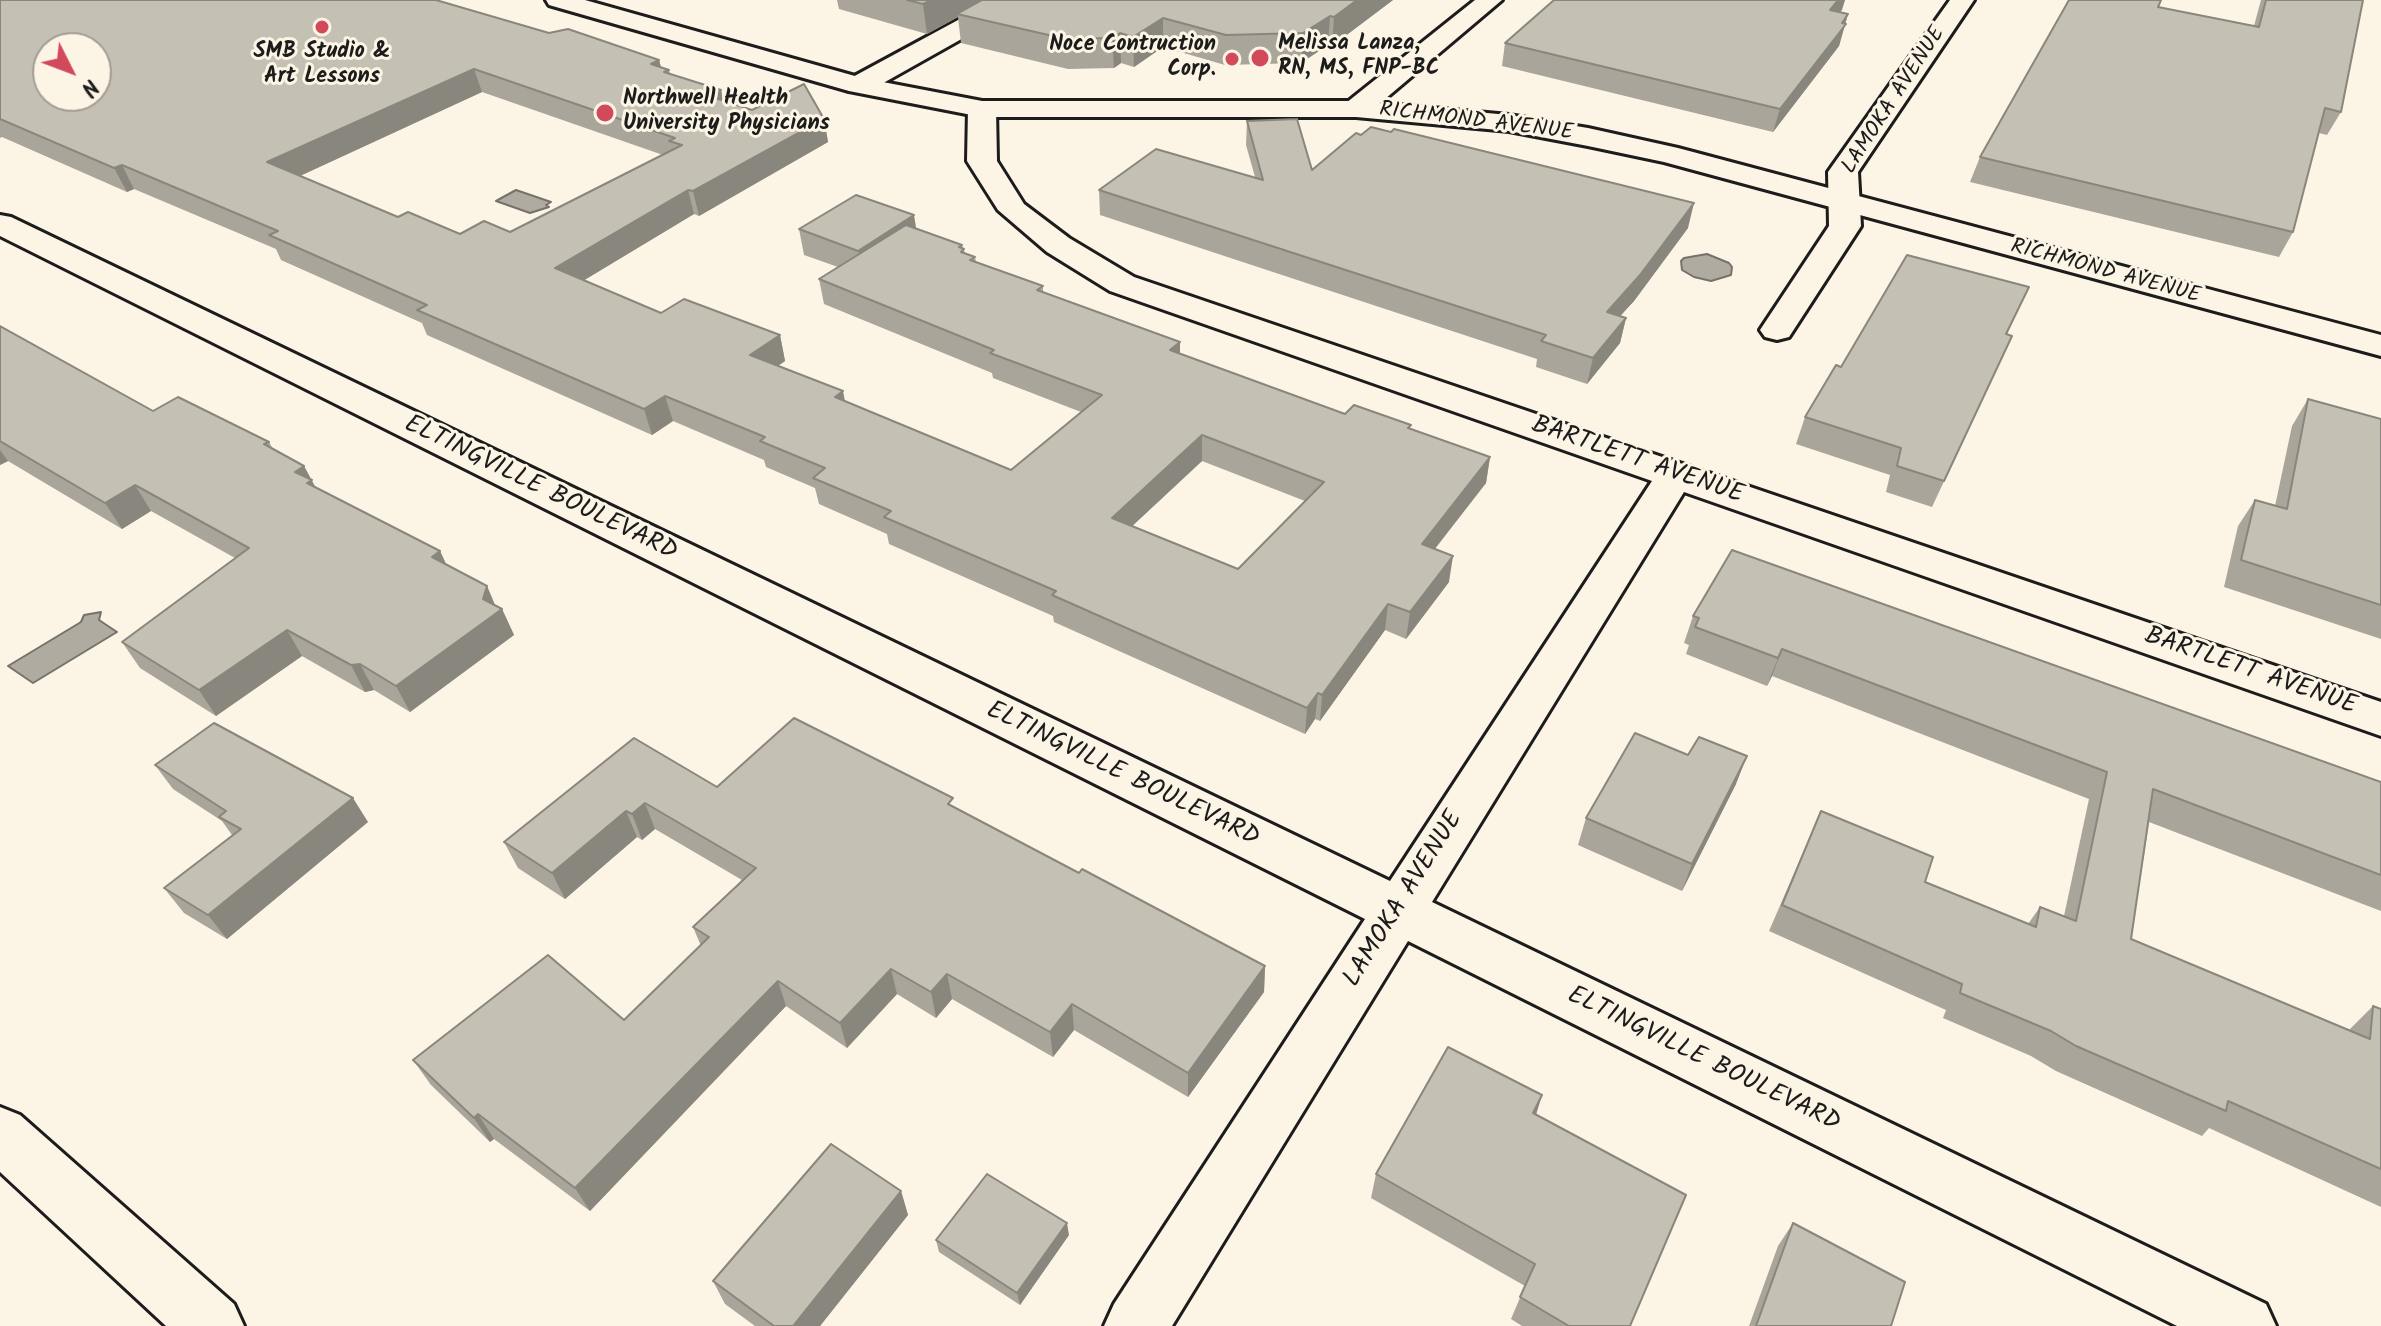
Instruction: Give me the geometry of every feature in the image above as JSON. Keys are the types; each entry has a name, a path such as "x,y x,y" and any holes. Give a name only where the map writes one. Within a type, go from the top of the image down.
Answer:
{"street":[{"name":"RICHMOND AVENUE","path":"558,0 859,85 982,109 1356,109 1494,121 1588,137 1668,154 2381,346"},
{"path":"859,85 1013,0"},
{"path":"1356,109 1490,0"},
{"name":"LAMOKA AVENUE","path":"1777,330 1845,226 1843,172 1962,0"},
{"name":"BARTLETT AVENUE","path":"982,109 982,161 1013,210 1058,245 1122,284 2381,719"},
{"name":"ELTINGVILLE BOULEVARD","path":"0,224 2244,1326"},
{"name":"LAMOKA AVENUE","path":"1136,1326 1675,475"},
{"path":"0,1134 212,1326"}],"shaded area":[{"path":"516,190 551,202 546,205 549,207 530,213 496,201"},
{"path":"1707,254 1729,263 1731,275 1711,281 1682,270 1681,261 1684,258"},
{"path":"101,612 99,620 117,632 33,683 8,666 81,622 84,615"}],"building":[{"path":"0,0 436,0 549,33 568,29 659,60 651,64 669,70 664,72 721,90 709,96 752,110 804,84 824,119 693,191 688,190 555,268 661,313 684,299 780,335 750,355 843,391 835,397 1011,470 1102,395 990,353 994,350 819,279 906,225 962,245 959,247 964,249 961,252 975,257 970,260 1043,286 1037,290 1180,342 1170,350 1345,414 1354,405 1490,457 1422,544 1453,556 1410,612 1388,604 1322,695 1318,693 1307,708 1052,595 1056,591 884,517 891,511 813,478 825,468 760,441 765,437 665,396 644,409 417,310 427,305 269,235 278,231 122,165 114,168 0,119","holes":["474,69 675,138 669,141 682,145 510,232 484,221 460,234 408,212 398,217 267,162","1202,435 1324,482 1238,569 1112,518"]},
{"path":"907,0 931,0 923,4"},
{"path":"982,0 1357,0 1334,17 1330,16 1303,33 1226,35 1163,18 1133,37 1120,33 1112,38 1066,39 957,14"},
{"path":"1554,0 1838,0 1830,10 1848,14 1842,23 1846,24 1780,109 1505,43"},
{"path":"2069,0 2161,0 2158,7 2259,27 2266,0 2363,0 2341,112 2325,108 2293,232 1980,157"},
{"path":"1297,119 1312,170 1356,133 1361,135 1371,127 1391,132 1394,129 1694,203 1640,275 1607,312 1626,318 1593,358 1541,341 1546,335 1099,190 1156,149 1263,180 1247,121"},
{"path":"856,195 914,215 858,251 799,229"},
{"path":"1907,255 2029,287 2006,334 2012,336 1944,481 1897,466 1901,448 1805,417 1836,365 1841,367"},
{"path":"0,326 153,411 178,397 269,442 264,444 304,466 295,472 312,480 307,483 440,551 432,557 487,586 483,599 502,609 396,686 360,664 351,665 287,630 199,690 122,642 249,548 135,485 105,503 0,441"},
{"path":"2308,399 2381,419 2381,605 2241,560 2255,500 2287,509"},
{"path":"1732,550 2381,782 2381,875 2153,789 2131,939 2370,1039 2373,1006 2381,1009 2381,1169 2228,1101 2226,1111 2076,1046 2051,1031 1960,993 1962,984 1782,905 1821,811 1933,857 1925,882 2036,927 2040,907 2076,921 2107,772 1782,649 1778,658 1695,627 1699,618 1693,616"},
{"path":"794,718 953,798 948,804 1079,873 1082,869 1265,966 1188,1073 1072,1004 1050,1032 947,974 931,992 891,969 840,1023 778,981 575,1188 478,1114 474,1118 413,1060 548,955 624,1020 709,937 693,927 756,868 645,803 632,814 626,811 552,873 504,842 634,738 717,787"},
{"path":"214,723 353,798 208,915 164,888 241,829 219,817 226,811 155,765"},
{"path":"1635,733 1688,755 1699,737 1747,756 1692,864 1586,818"},
{"path":"1448,1047 1542,1095 1533,1113 1686,1195 1630,1326 1569,1326 1520,1297 1535,1264 1376,1174"},
{"path":"831,1144 901,1191 793,1326 774,1326 713,1281"},
{"path":"987,1174 1067,1223 1017,1293 936,1240"},
{"path":"1793,1223 1905,1282 1891,1326 1756,1326"}],"place":[{"name":"SMB Studio & Art Lessons","path":"322,27"},
{"name":"Melissa Lanza, RN, MS, FNP-BC","path":"1260,58"},
{"name":"Noce Contruction Corp.","path":"1232,59"},
{"name":"Northwell Health University Physicians","path":"605,113"}]}
